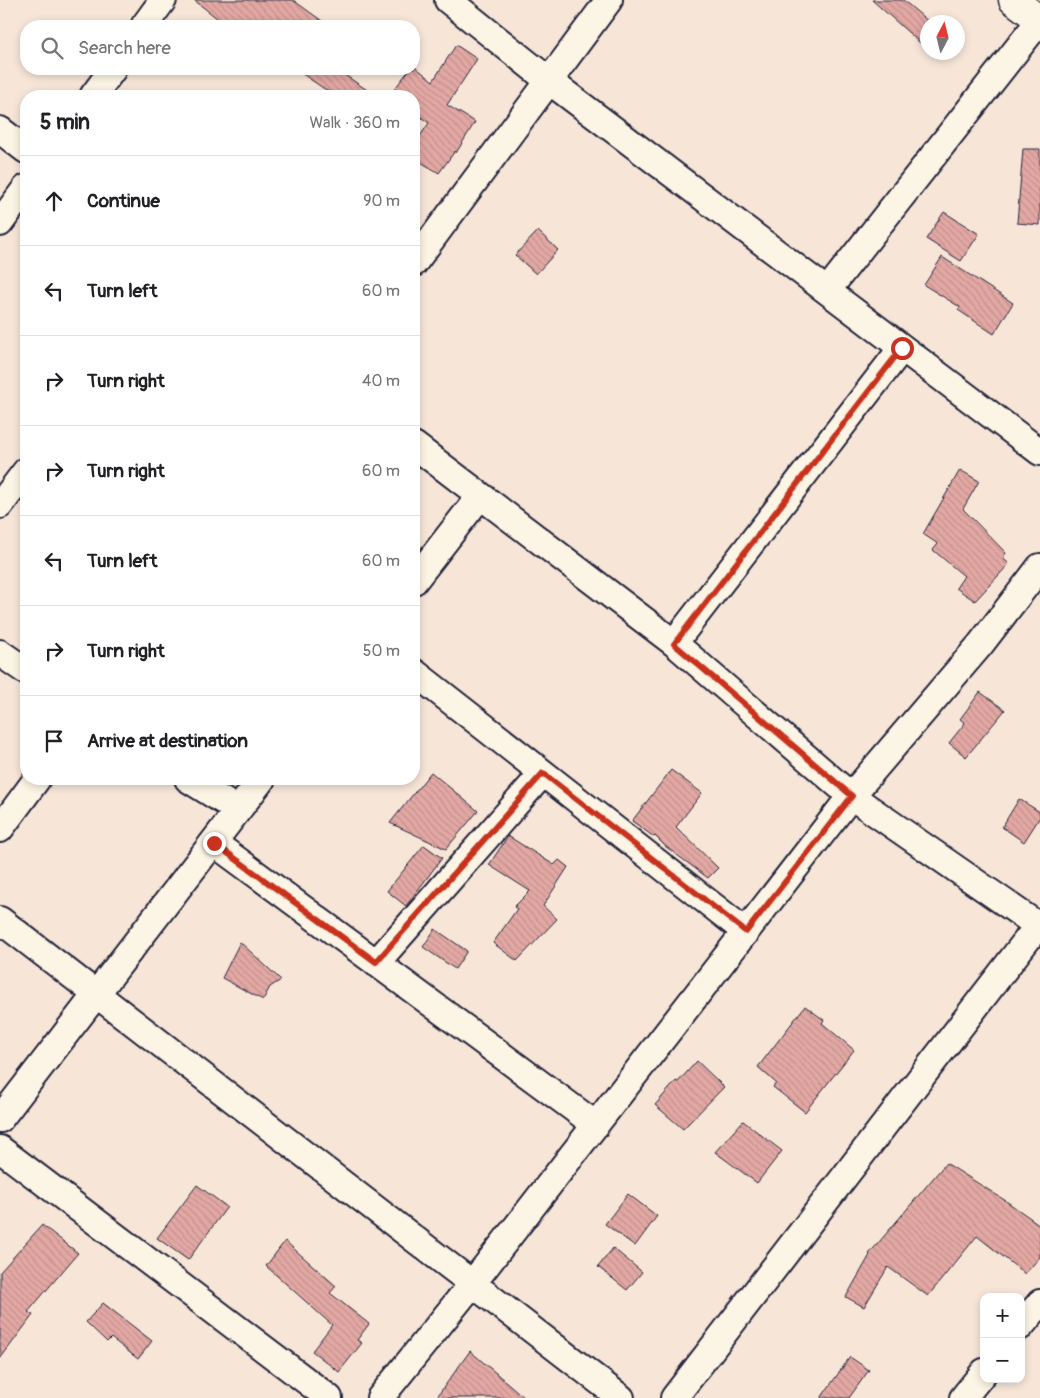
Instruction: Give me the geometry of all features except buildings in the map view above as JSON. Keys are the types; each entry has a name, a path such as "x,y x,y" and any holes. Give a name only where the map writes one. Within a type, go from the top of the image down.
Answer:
{"street":[{"path":"148,20 163,0"},
{"path":"448,0 548,80 1040,452"},
{"path":"420,255 548,80 610,0"},
{"path":"827,291 1040,20 1013,0"},
{"path":"97,90 109,75"},
{"path":"0,130 20,145"},
{"path":"0,223 20,196"},
{"path":"674,644 902,348"},
{"path":"420,450 674,644 852,796 1039,925 674,1398"},
{"path":"0,505 20,479"},
{"path":"420,573 480,496"},
{"path":"380,1398 472,1284 852,796 980,645 1040,567"},
{"path":"0,653 20,668"},
{"path":"420,677 746,932"},
{"path":"376,962 543,773"},
{"path":"0,828 32,785"},
{"path":"198,785 238,810"},
{"path":"0,1119 257,785"},
{"path":"214,843 596,1125"},
{"path":"0,920 621,1398"},
{"path":"0,1148 329,1398"},
{"path":"1025,1321 1040,1303"}],"route":[{"path":"214,843 376,962 543,773 746,932 852,796 674,644 902,348"}]}
